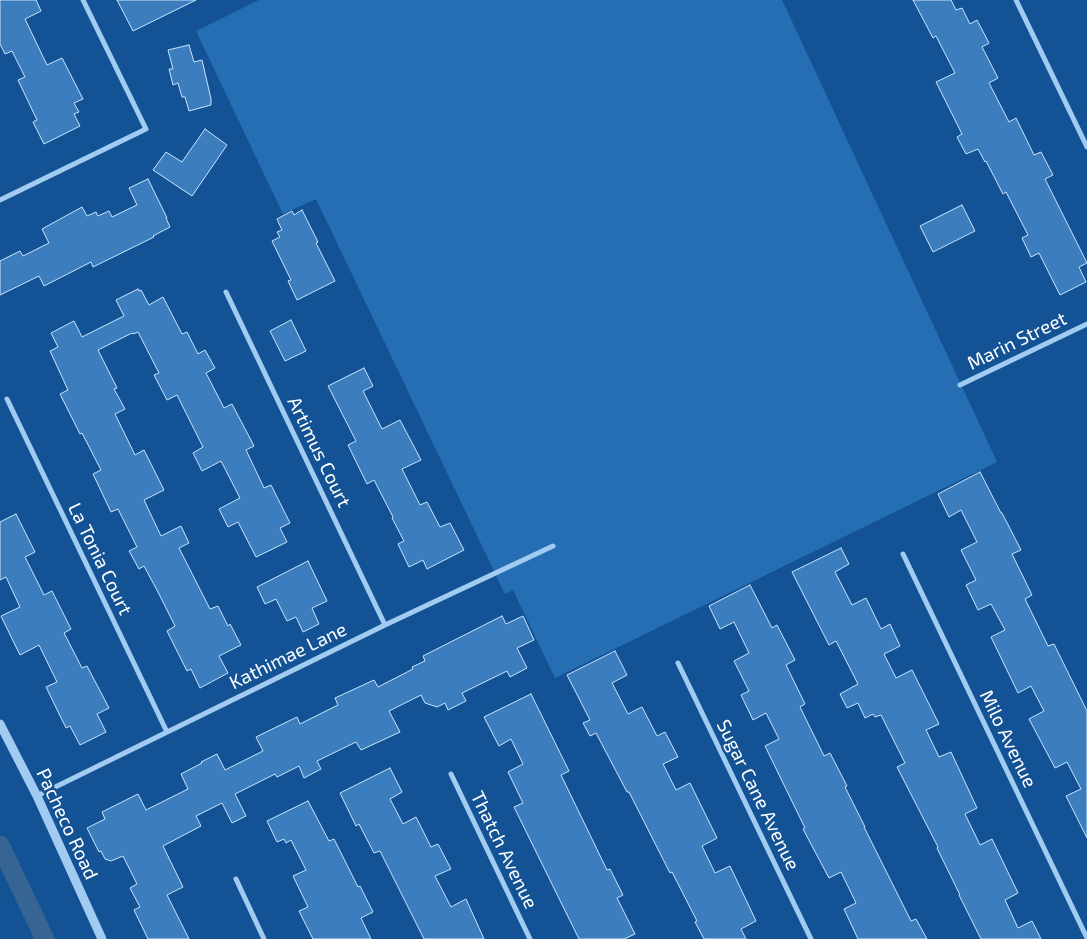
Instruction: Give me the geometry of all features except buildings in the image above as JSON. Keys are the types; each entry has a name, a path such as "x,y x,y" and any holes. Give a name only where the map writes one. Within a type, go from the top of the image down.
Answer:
{"street":[{"path":"0,200 146,129 83,0"},
{"path":"1016,0 1087,147"},
{"name":"Artimus Court","path":"226,292 386,625"},
{"name":"Marin Street","path":"960,385 1087,324"},
{"name":"La Tonia Court","path":"7,399 167,732"},
{"name":"Kathimae Lane","path":"37,796 386,625 553,546"},
{"name":"Milo Avenue","path":"902,554 1087,938"},
{"name":"Sugar Cane Avenue","path":"678,663 811,939"},
{"name":"Pacheco Road","path":"0,724 37,796 102,939"},
{"name":"Thatch Avenue","path":"451,774 530,939"},
{"path":"236,879 264,939"}],"shaded area":[{"path":"259,0 782,0 997,462 555,678 513,590 505,594 316,199 283,214 196,31"}],"waterway":[{"path":"0,845 45,939"}]}
